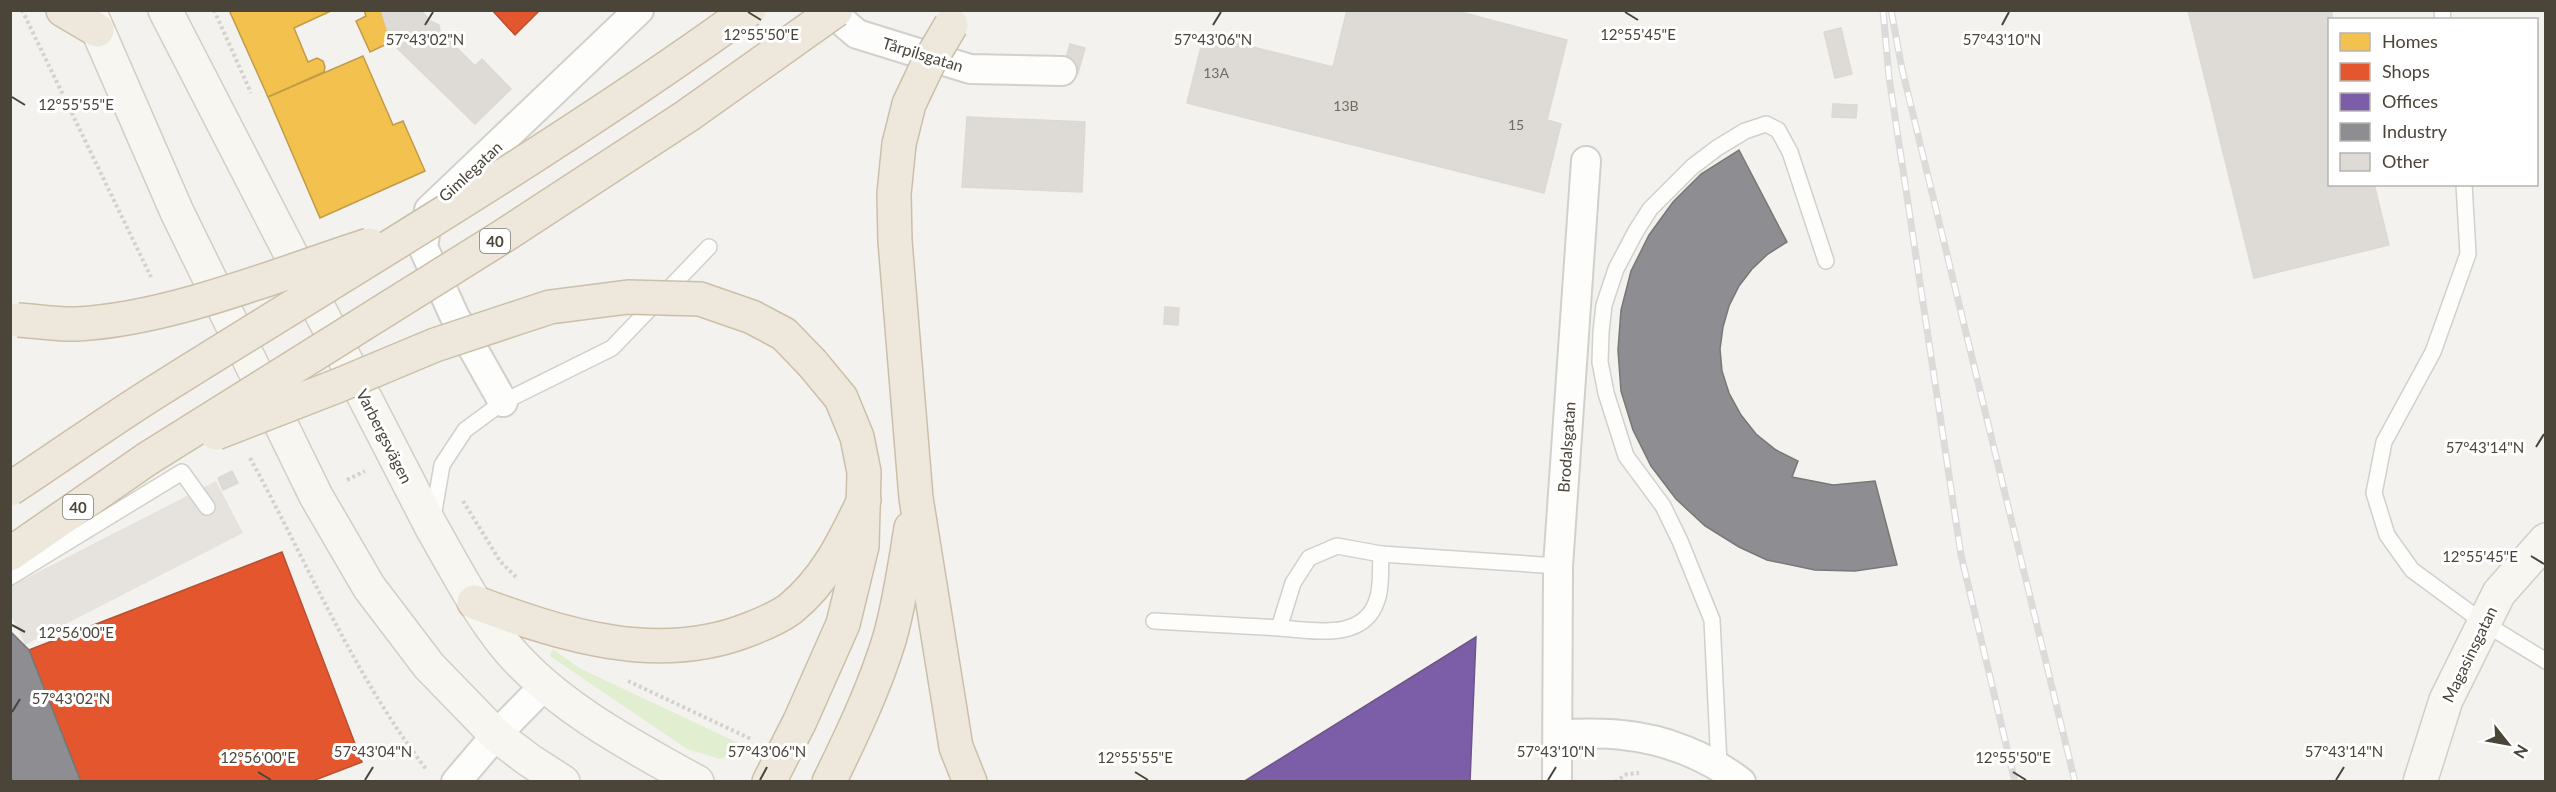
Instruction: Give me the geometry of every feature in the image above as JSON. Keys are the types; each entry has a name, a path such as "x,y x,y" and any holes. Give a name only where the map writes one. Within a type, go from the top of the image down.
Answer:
{"highway":[{"path":"63,10 93,20"},
{"path":"10,489 162,387 419,228 663,72 748,10"},
{"path":"957,17 928,64 909,104 899,144 894,194 900,309 916,498 956,747 970,782"},
{"name":"40","path":"10,554 147,459 505,235 687,116 847,22"},
{"path":"14,319 76,324 184,305 419,228"},
{"path":"147,459 337,386 435,345 550,307 628,297 700,299 752,317 784,334 842,398 857,437 864,471 862,546 843,624 800,721 769,782"},
{"path":"829,782 872,689 890,637 901,591 916,498"},
{"path":"474,602 529,623 574,635 631,645 672,647 724,639 789,609 822,577 842,546 864,500"}],"main road":[{"name":"Varbergsvägen","path":"165,10 431,526 474,602 509,650 544,686 627,744 697,782"},
{"path":"93,20 177,212 316,496 369,587 422,658 496,735 535,771 563,782"},
{"name":"Magasinsgatan","path":"2420,782 2445,700 2499,592 2546,540"}],"street":[{"name":"Gimlegatan","path":"503,402 454,315 423,247 429,210 639,10"},
{"path":"829,10 847,22"},
{"name":"Tårpilsgatan","path":"847,22 970,69 1062,70"},
{"name":"Brodalsgatan","path":"1557,782 1558,566 1586,161"},
{"path":"456,782 496,735 544,686"},
{"path":"1558,734 1623,735 1673,746 1730,773"}],"lane":[{"path":"1730,773 1712,620 1663,506 1626,456 1606,393 1600,362 1604,305 1616,269 1636,231 1666,191 1717,148 1745,131 1766,124 1778,130 1790,152 1826,261"},
{"path":"2464,186 2468,254 2433,352 2384,442 2374,493 2387,535 2412,570 2484,623 2546,661"},
{"path":"431,526 442,465 465,430 503,402 612,348 709,247"},
{"path":"10,577 182,472 207,507"},
{"path":"1279,628 1293,582 1309,558 1337,546 1381,554 1558,566"},
{"path":"1154,621 1334,632 1363,623 1377,601 1381,554"}],"path":[{"path":"282,517 316,496 395,456"},
{"path":"410,747 429,773"}],"green space":[{"path":"553,649 579,668 749,748 720,759 687,749 550,656"}],"shaded area":[{"path":"216,481 243,533 25,645 11,615 11,586"}],"building: Homes":[{"path":"229,10 333,10 294,28 308,62 317,58 323,61 324,72 268,97"},
{"path":"364,10 381,10 391,42 370,52 356,21 366,16"},
{"path":"363,56 393,125 403,121 425,171 320,218 268,97"}],"building: Shops":[{"path":"492,10 540,10 515,35"},
{"path":"282,552 362,762 310,782 81,782 29,650"}],"building: Offices":[{"path":"1476,637 1470,782 1243,782"}],"building: Industry":[{"path":"1739,150 1787,242 1768,254 1752,269 1739,286 1729,306 1720,349 1722,371 1729,393 1741,415 1756,434 1776,450 1798,461 1792,477 1833,485 1875,481 1897,565 1855,571 1815,570 1767,560 1739,547 1705,526 1676,499 1651,466 1633,430 1621,391 1618,350 1621,310 1631,271 1649,235 1673,202 1701,174"},
{"path":"10,631 29,650 81,782 13,782 10,775"}],"building: Other":[{"path":"381,10 421,10 430,21 439,25 440,31 475,66 482,59 511,89 475,124 391,42"},
{"path":"1347,10 1453,10 1567,40 1547,120 1561,124 1544,193 1187,103 1204,35 1333,67"},
{"path":"2188,10 2331,10 2333,18 2328,18 2328,186 2374,186 2389,245 2254,278"},
{"path":"1841,28 1852,74 1835,78 1824,32"},
{"path":"1070,44 1085,48 1078,73 1063,69"},
{"path":"1833,104 1857,105 1856,118 1832,117"},
{"path":"967,117 1085,122 1082,192 962,187"},
{"path":"1165,307 1179,308 1178,325 1164,324"},
{"path":"232,471 238,483 223,490 218,478"}],"railway":[{"path":"1883,10 1889,77 1961,555 2015,782"},
{"path":"1891,10 1902,69 2075,782"}]}
